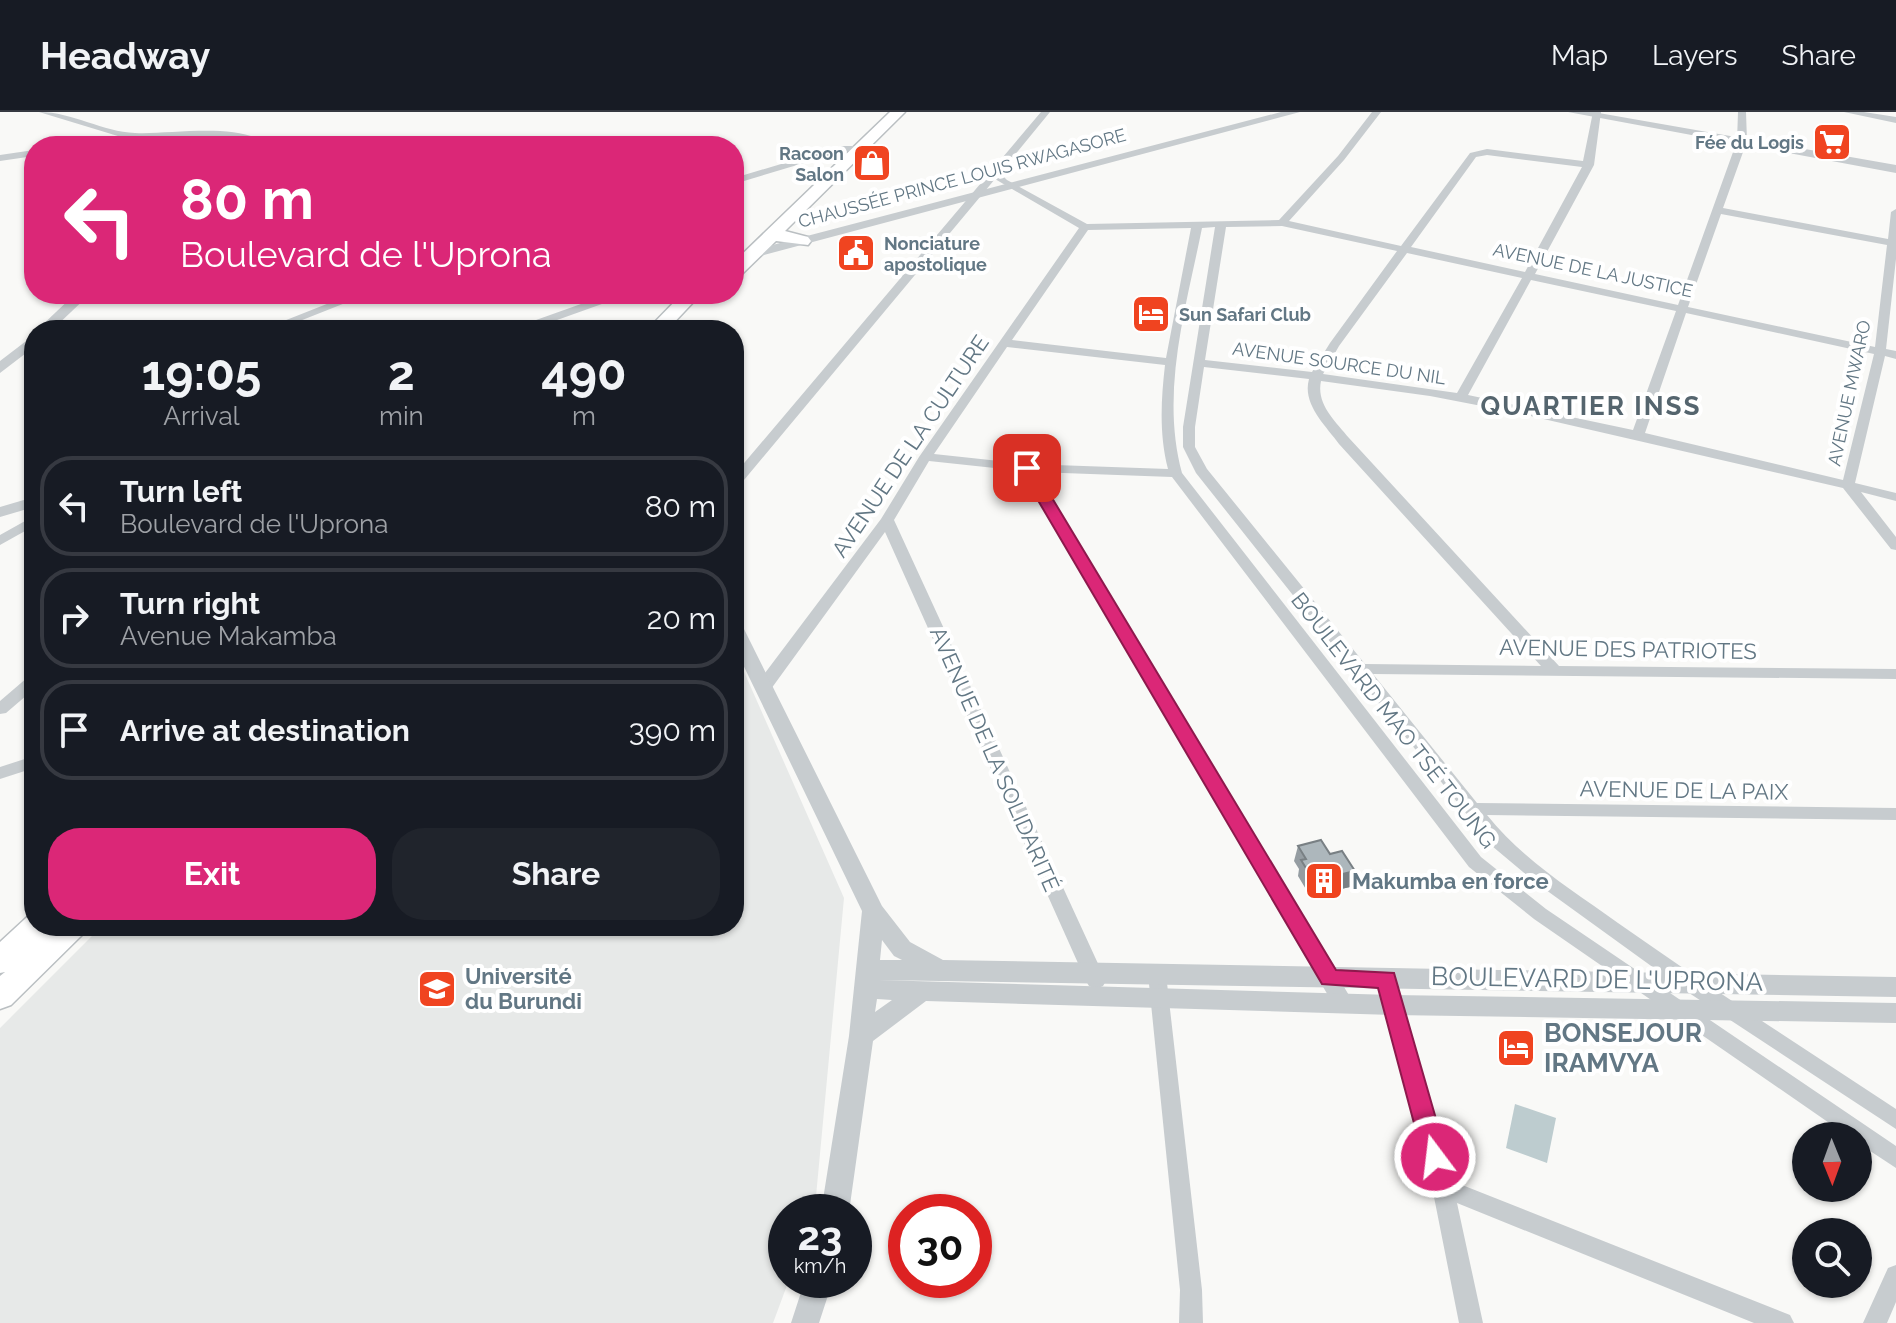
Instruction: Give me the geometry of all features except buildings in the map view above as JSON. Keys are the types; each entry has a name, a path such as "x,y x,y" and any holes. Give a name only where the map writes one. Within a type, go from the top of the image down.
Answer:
{"main road":[{"path":"744,262 852,148 881,112"},
{"path":"744,244 852,148 898,112"},
{"path":"775,232 783,238 802,241"},
{"path":"666,320 682,304"},
{"path":"687,320 702,304"},
{"path":"0,996 16,957 30,936"},
{"path":"16,957 54,936"}],"street":[{"path":"45,112 128,136"},
{"path":"744,471 1046,112"},
{"name":"CHAUSSÉE PRINCE LOUIS RWAGASORE","path":"744,256 1294,112"},
{"path":"1282,223 1341,158 1377,112"},
{"path":"1574,112 1896,169"},
{"path":"1638,433 1742,141 1742,112"},
{"path":"1848,112 1896,120"},
{"path":"1460,398 1589,165 1597,114"},
{"path":"744,178 852,148"},
{"path":"1554,670 1344,441 1316,400 1312,388 1313,375 1476,153 1589,165"},
{"path":"0,158 24,154"},
{"path":"996,174 1085,227"},
{"path":"1717,210 1894,244"},
{"name":"AVENUE MWARO","path":"1848,485 1880,352 1896,212"},
{"name":"AVENUE DE LA JUSTICE","path":"1085,227 1282,223 1896,355"},
{"name":"BOULEVARD MAO TSÉ TOUNG","path":"1221,224 1189,427 1189,447 1194,457 1471,809 1519,860 1690,984 1896,1120"},
{"name":"BOULEVARD MAO TSÉ TOUNG","path":"1197,225 1172,362 1167,448 1176,473 1475,862 1540,914 1896,1158"},
{"name":"AVENUE DE LA CULTURE","path":"765,685 887,520 925,457 1085,227"},
{"path":"55,320 72,304"},
{"path":"293,320 336,304"},
{"path":"545,320 593,304"},
{"path":"1003,343 1172,362"},
{"path":"0,369 24,348"},
{"name":"AVENUE SOURCE DU NIL","path":"1198,363 1313,375 1460,398 1638,433 1896,497"},
{"path":"925,457 1027,468 1176,473"},
{"path":"1027,468 1343,1003"},
{"path":"1848,485 1896,546"},
{"path":"0,512 24,505"},
{"name":"AVENUE DE LA SOLIDARITÉ","path":"887,520 1093,973 1101,998"},
{"path":"0,541 24,526"},
{"path":"744,646 873,911 902,949 939,969"},
{"name":"AVENUE DES PATRIOTES","path":"1360,669 1896,674"},
{"path":"0,709 24,689"},
{"path":"0,773 24,765"},
{"name":"AVENUE DE LA PAIX","path":"1471,809 1896,814"},
{"path":"838,1194 861,1036 873,911"},
{"name":"BOULEVARD DE L'UPRONA","path":"866,980 939,969 1896,987"},
{"path":"1157,974 1191,1290 1191,1323"},
{"path":"1386,979 1443,1187 1471,1323"},
{"name":"BOULEVARD DE L'UPRONA","path":"866,980 921,991 1101,998 1896,1013"},
{"path":"861,1036 921,991"},
{"path":"1443,1187 1782,1323"},
{"path":"1875,1323 1896,1276"},
{"path":"805,1323 813,1298"}],"shaded area":[{"name":"Université du Burundi","path":"744,672 844,898 816,1194 768,1194 768,1298 782,1298 773,1323 0,1323 0,1028 92,936 744,936"},
{"path":"1515,1104 1556,1118 1547,1163 1506,1148"}],"place":[{"name":"Fée du Logis","path":"1832,142"},
{"name":"Racoon Salon","path":"872,163"},
{"name":"Nonciature apostolique","path":"856,253"},
{"name":"Sun Safari Club","path":"1151,314"},
{"name":"Makumba en force","path":"1324,881"},
{"name":"Université du Burundi","path":"437,989"},
{"name":"BONSEJOUR IRAMVYA","path":"1516,1048"}],"district":[{"name":"QUARTIER INSS","path":"1591,406"}],"route":[{"path":"1027,468 1330,978 1386,979 1435,1157"}]}
